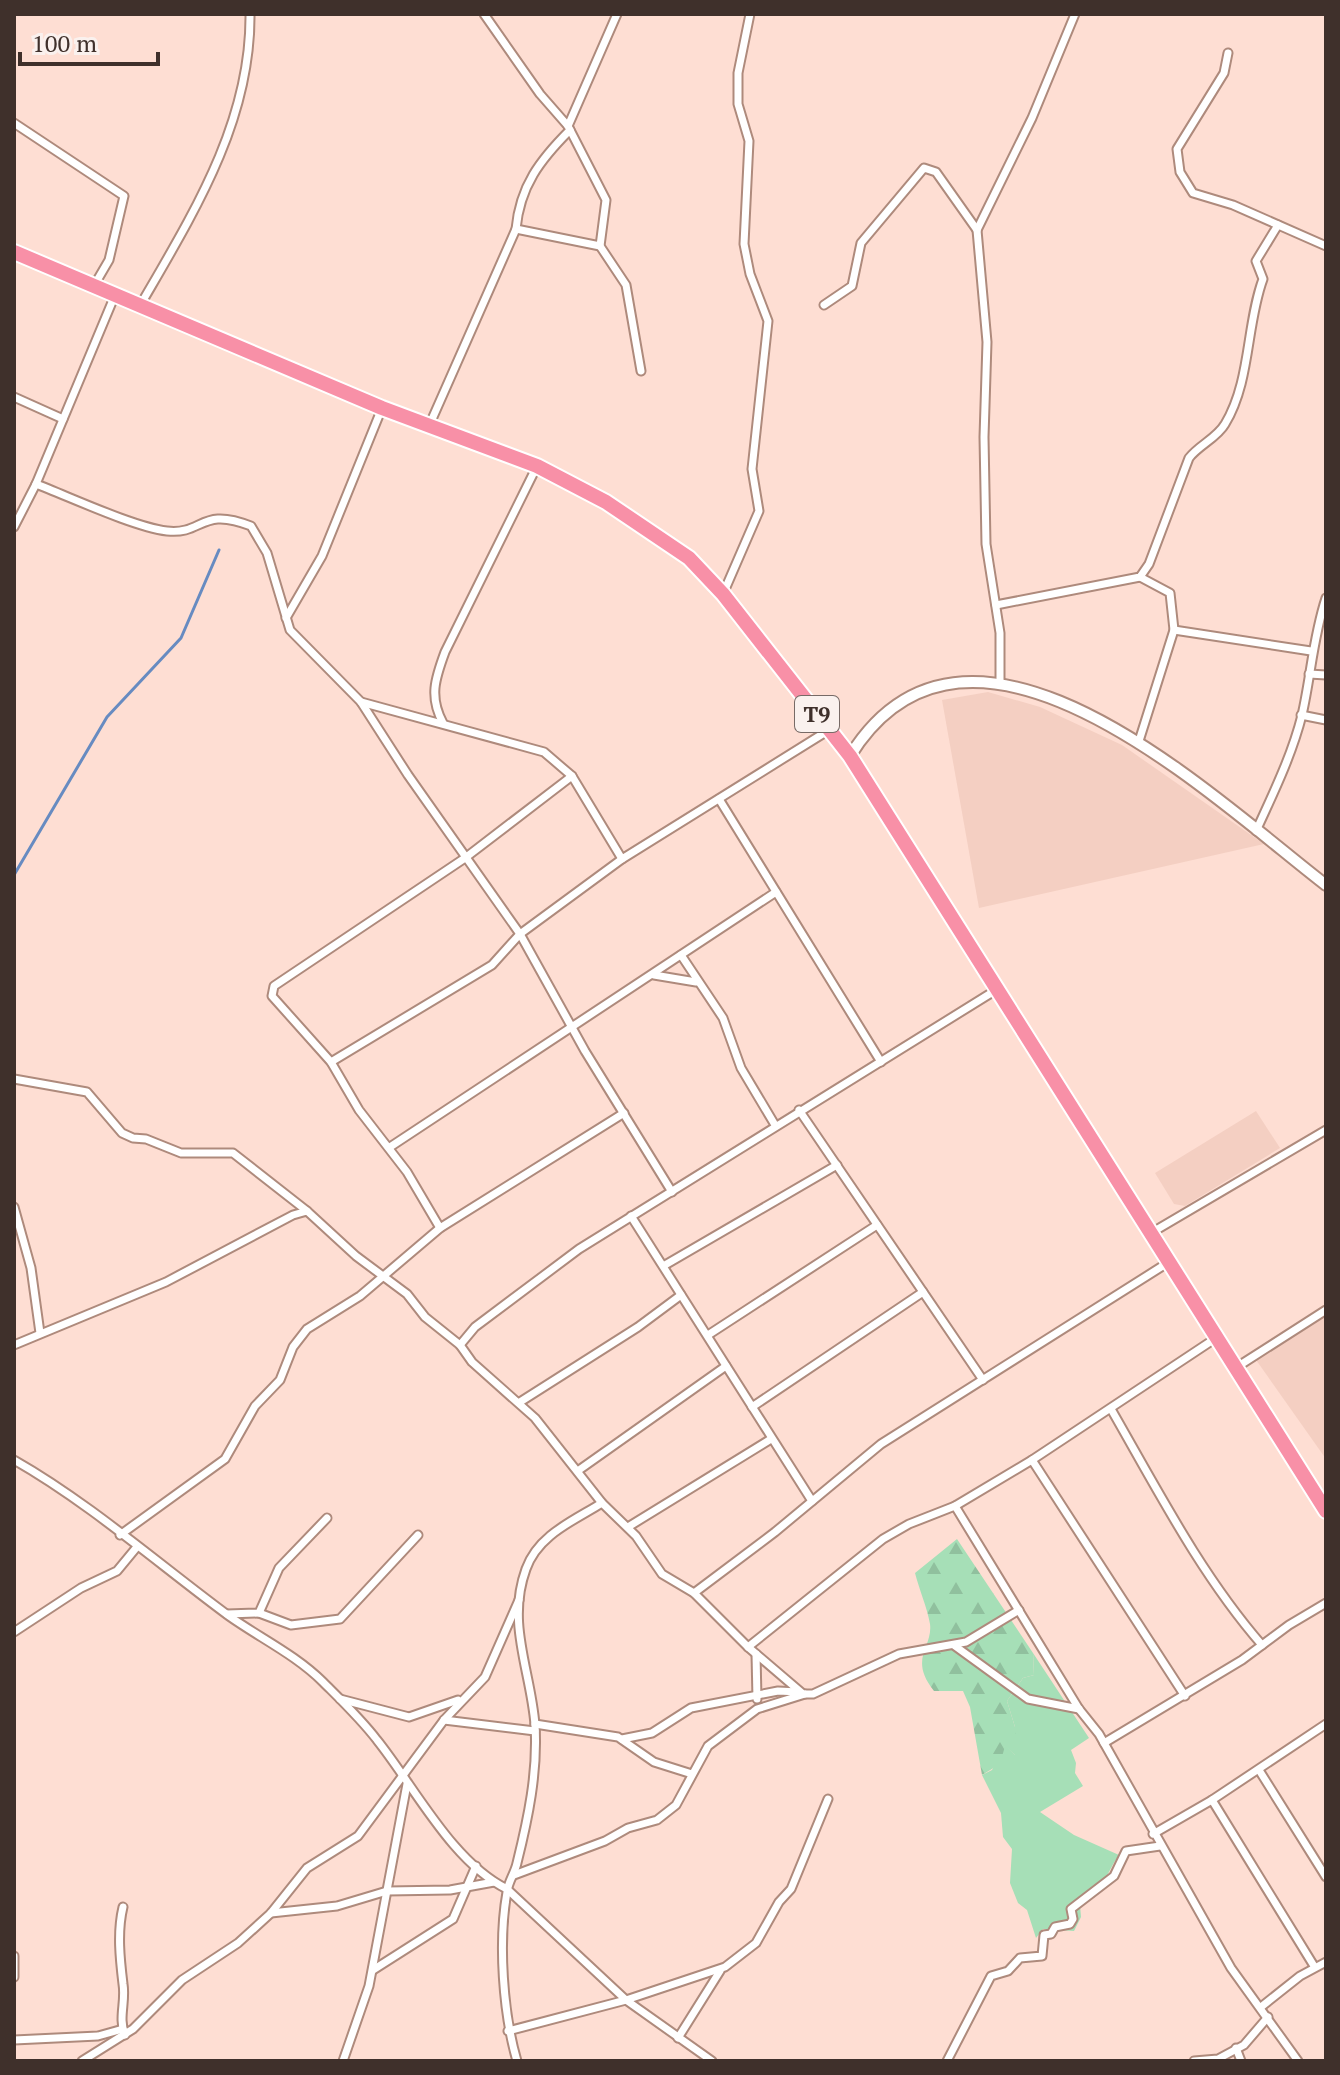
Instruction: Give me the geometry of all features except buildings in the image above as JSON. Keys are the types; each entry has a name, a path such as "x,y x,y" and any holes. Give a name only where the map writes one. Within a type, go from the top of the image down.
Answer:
{"highway":[{"name":"T9","path":"14,252 382,408 537,466 606,502 689,558 723,594 850,756 1326,1511"}],"street":[{"path":"141,304 195,210 222,149 242,95 250,44 250,14"},
{"path":"484,14 540,94 569,128 606,200 600,246 626,285 641,371"},
{"path":"429,426 516,229 519,204 528,181 569,128 617,14"},
{"path":"723,594 759,511 752,469 768,321 750,274 744,244 749,141 738,104 738,73 750,14"},
{"path":"977,230 1032,118 1075,14"},
{"path":"1228,53 1224,73 1177,149 1180,172 1193,193 1326,246"},
{"path":"14,123 124,196 109,260 95,284"},
{"path":"824,305 852,286 861,243 924,168 936,172 977,230 987,342 984,437 986,544 996,605 1000,681"},
{"path":"1140,577 1149,564 1189,458 1199,445 1222,429 1232,409 1263,279 1256,261 1278,225"},
{"path":"516,229 600,246"},
{"path":"14,527 17,511 36,484 116,293"},
{"path":"14,397 63,419"},
{"path":"286,618 322,556 382,408"},
{"path":"443,723 435,707 433,684 445,652 537,466"},
{"path":"36,484 164,531 188,529 220,516 251,526 267,553 290,630 361,702 465,858 520,934 571,1027 672,1192"},
{"path":"996,605 1140,577 1170,593 1174,630 1139,741"},
{"path":"1256,831 1276,787 1301,715 1311,651 1326,598"},
{"path":"1174,630 1311,651"},
{"path":"1309,674 1326,675"},
{"path":"850,756 867,729 929,688 965,681 1000,681 1057,699 1139,741 1326,885"},
{"path":"361,702 544,752 572,776 622,859"},
{"path":"1301,715 1326,720"},
{"path":"331,1062 484,970 505,954 520,934 622,859 829,730"},
{"path":"440,1228 390,1147 359,1110 331,1062 272,996 274,986 465,858 572,776"},
{"path":"719,799 881,1062"},
{"path":"390,1147 776,892"},
{"path":"681,955 723,1018 741,1068 775,1125"},
{"path":"652,975 697,982"},
{"path":"460,1345 475,1327 544,1273 775,1125 996,990"},
{"path":"14,1079 87,1092 122,1133 133,1138 146,1139 181,1153 233,1153 307,1211 356,1256 407,1294 425,1317 460,1345 472,1362 520,1402 579,1470 602,1503 628,1527 662,1574 694,1593 748,1647 803,1693"},
{"path":"799,1110 983,1380"},
{"path":"120,1535 219,1466 235,1444 255,1406 280,1380 300,1336 319,1319 360,1296 440,1228 624,1113"},
{"path":"1151,1233 1326,1130"},
{"path":"665,1265 725,1227 837,1165"},
{"path":"14,1207 31,1268 40,1333"},
{"path":"14,1345 166,1282 293,1215 307,1211"},
{"path":"631,1216 665,1265 812,1501"},
{"path":"708,1335 877,1225"},
{"path":"694,1593 881,1444 1169,1262"},
{"path":"752,1407 923,1292"},
{"path":"520,1402 638,1327 681,1295"},
{"path":"1235,1368 1326,1310"},
{"path":"748,1647 883,1539 955,1506 1032,1460 1216,1338"},
{"path":"579,1470 726,1366"},
{"path":"1111,1409 1178,1524 1228,1602 1262,1645"},
{"path":"628,1527 771,1439"},
{"path":"14,1460 43,1477 136,1548 158,1558 227,1614 307,1666 376,1739 407,1784 476,1866 507,1889 626,2000 712,2061"},
{"path":"1032,1460 1185,1696"},
{"path":"517,2061 508,2031 504,1996 507,1889 514,1875 531,1803 535,1727 518,1643 519,1600 525,1571 540,1544 602,1503"},
{"path":"955,1506 1079,1709 1104,1743 1231,1968 1298,2061"},
{"path":"259,1613 279,1568 327,1518"},
{"path":"227,1614 259,1613 291,1625 340,1619 418,1535"},
{"path":"14,1632 81,1588 117,1571 136,1548"},
{"path":"82,2061 124,2032 182,1980 238,1943 271,1913 307,1868 358,1836 374,1819 402,1775 444,1720 485,1677 519,1600"},
{"path":"1104,1743 1185,1696 1326,1603"},
{"path":"444,1720 535,1727 622,1739 652,1733 691,1708 757,1697 779,1690 813,1694 899,1654 955,1646 979,1637 1019,1610"},
{"path":"955,1646 1035,1702 1079,1709"},
{"path":"756,1654 757,1709"},
{"path":"514,1875 605,1841 628,1828 657,1820 676,1805 704,1749 757,1709 803,1693"},
{"path":"338,1698 409,1717 464,1697"},
{"path":"1153,1834 1212,1800 1326,1724"},
{"path":"622,1739 654,1762 692,1774"},
{"path":"1259,1770 1326,1877"},
{"path":"343,2061 373,1971 407,1784"},
{"path":"678,2038 707,1986 721,1970 756,1943 766,1930 779,1902 791,1889 828,1799"},
{"path":"1212,1800 1314,1966"},
{"path":"947,2061 991,1976 1008,1971 1020,1958 1043,1954 1044,1935 1051,1934 1055,1927 1070,1924 1073,1919 1071,1909 1114,1876 1126,1851 1160,1846"},
{"path":"373,1971 453,1919 476,1866"},
{"path":"271,1913 337,1906 387,1891 469,1887 494,1882"},
{"path":"123,1907 119,1924 124,2032"},
{"path":"14,1956 14,1977"},
{"path":"1261,2007 1314,1966 1326,1962"},
{"path":"508,2031 626,2000 654,1988 721,1970"},
{"path":"1194,2061 1218,2059 1245,2043 1268,2017"},
{"path":"14,2040 90,2037 124,2032"},
{"path":"1236,2048 1241,2061"},
{"path":"347,2052 351,2061"}],"shaded area":[{"path":"988,692 1040,707 1122,745 1264,844 979,908 942,700"},
{"path":"1256,1111 1280,1148 1185,1206 1174,1204 1155,1173"},
{"path":"1326,1313 1326,1459 1254,1357"}],"green space":[{"path":"957,1539 1033,1653 1034,1675 1023,1678 1007,1701 1015,1727 1016,1756 1005,1746 1000,1764 982,1775 970,1707 963,1691 934,1691 926,1680 922,1662 930,1624 915,1573"},
{"path":"1033,1653 1089,1738 1071,1750 1076,1763 1075,1773 1083,1786 1040,1812 1074,1835 1119,1855 1099,1890 1080,1905 1081,1917 1074,1931 1043,1929 1036,1938 1027,1910 1018,1903 1010,1883 1012,1849 1003,1837 1001,1813 982,1775 992,1770 1005,1745 1015,1755 1015,1727 1007,1701 1023,1678 1034,1675"}],"waterway":[{"path":"14,875 107,717 181,638 219,550"}]}
